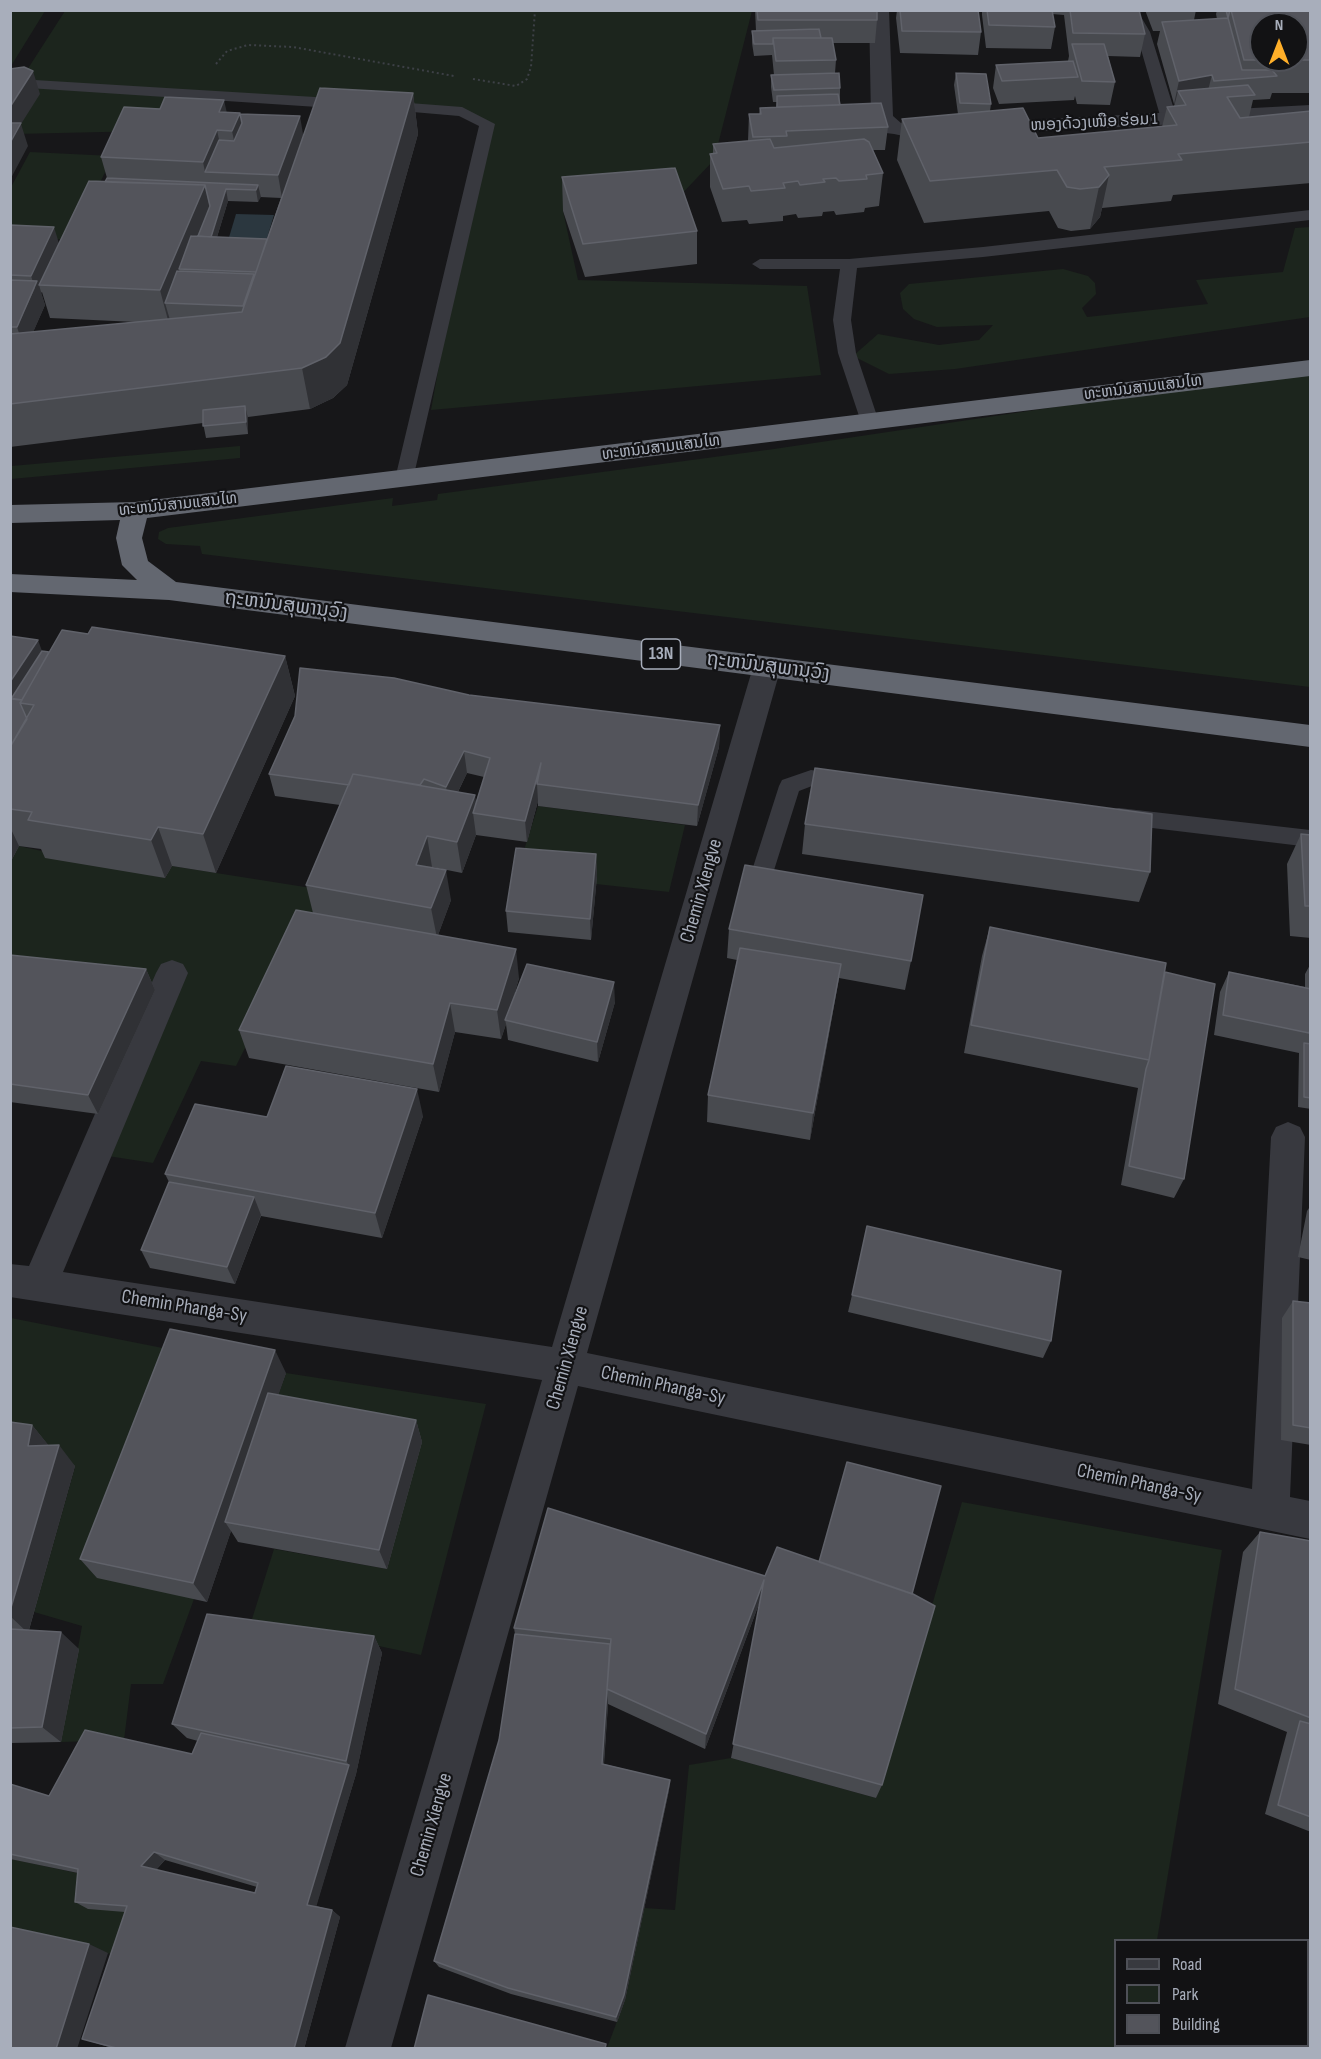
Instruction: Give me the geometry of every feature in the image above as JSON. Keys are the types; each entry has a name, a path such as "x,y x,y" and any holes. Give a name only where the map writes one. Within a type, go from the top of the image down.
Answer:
{"highway":[{"name":"ທະຫນົນສາມແສນໄທ","path":"10,514 135,511 1311,368"},
{"path":"135,511 129,538 136,566 169,591"},
{"name":"ຖະຫນົນສຸພານຸວົງ","path":"10,583 169,591 1311,736"}],"street":[{"name":"ໜອງດ້ວງເໜືອ ຮ່ອມ 1","path":"879,10 882,118 894,129 913,132 1311,111"},
{"name":"Chemin Xiengve","path":"368,2049 767,667"},
{"path":"25,1282 172,973"},
{"path":"1270,1511 1288,1137"},
{"name":"Chemin Phanga-Sy","path":"25,1282 565,1366 1311,1520"}],"lane":[{"path":"1129,10 1143,32 1169,119"},
{"path":"14,84 210,94 439,110 462,112 487,124 404,479"},
{"path":"760,264 849,264 1143,236 1311,215"},
{"path":"849,264 842,320 847,353 870,422"},
{"path":"758,886 790,786 811,778 871,786"},
{"path":"1096,813 1311,839"}],"path":[{"path":"469,79 516,86 527,79 531,67 535,10"},
{"path":"210,94 215,65 227,51 248,45 293,47 459,77"}],"green space":[{"path":"10,11 45,11 11,66"},
{"path":"65,11 752,11 714,160 675,201 563,211 578,280 807,286 821,375 431,410 468,205 487,124 474,117 210,94 148,131 15,134 18,84"},
{"path":"30,152 113,156 72,240 11,237 10,189"},
{"path":"1310,227 1310,317 955,369 889,374 853,356 878,334 939,345 979,340 993,325 937,327 914,319 903,309 900,293 909,284 1063,269 1088,276 1095,283 1096,294 1082,308 1087,317 1208,304 1196,280 1283,272 1295,228"},
{"path":"1310,369 1310,687 202,554 200,546 166,544 158,539 159,532 168,528 393,498 392,506 437,500 438,494 774,449"},
{"path":"240,446 240,458 11,479 11,466"},
{"path":"538,806 685,825 669,892 596,884 596,876 518,869"},
{"path":"19,846 165,878 172,866 324,890 236,1066 201,1061 153,1163 82,1152 98,1114 11,975 10,860"},
{"path":"11,1318 183,1352 194,1599 163,1684 131,1684 123,1748 97,1741 61,1742 82,1626 34,1612 75,1467 11,1442"},
{"path":"286,1373 486,1404 421,1655 252,1619 274,1549 387,1569 271,1414"},
{"path":"962,1502 1222,1550 1157,1939 1114,1939 1114,2047 1140,2048 607,2048 625,2000 644,1908 675,1910 689,1765 731,1758 876,1798"},
{"path":"11,1859 91,1876 139,1913 124,1957 11,1932"}],"shaded area":[{"path":"236,214 274,215 262,255 224,254"}],"building":[{"path":"757,10 877,10 877,20 758,20"},
{"path":"900,10 978,10 981,32 902,31"},
{"path":"987,10 1052,10 1055,27 989,25"},
{"path":"1070,10 1139,10 1145,34 1073,33"},
{"path":"1231,10 1311,10 1311,60 1309,60 1309,12 1249,12 1249,60 1244,60"},
{"path":"1228,18 1242,70 1274,72 1277,76 1214,81 1212,75 1179,81 1162,22"},
{"path":"819,29 821,38 773,38 773,44 754,44 752,31"},
{"path":"773,38 832,38 836,60 776,61"},
{"path":"1072,44 1104,44 1115,82 1082,81"},
{"path":"1073,61 1078,77 1002,81 996,65"},
{"path":"24,67 33,71 10,107 10,69"},
{"path":"839,73 840,88 774,90 771,75"},
{"path":"956,73 986,74 991,104 960,103"},
{"path":"1248,85 1255,95 1227,97 1240,118 1311,111 1311,142 1178,154 1182,160 1104,167 1109,175 1099,187 1080,189 1067,187 1057,170 930,181 902,119 1023,108 1038,138 1177,125 1167,107 1186,105 1178,91"},
{"path":"320,88 413,93 340,343 326,357 302,368 10,404 10,334 242,312"},
{"path":"838,94 840,105 777,107 777,96"},
{"path":"165,97 224,100 219,112 240,113 232,131 217,130 203,162 101,157 124,107 160,109"},
{"path":"881,103 888,127 786,131 787,136 753,137 749,114 761,114 760,108"},
{"path":"240,114 300,116 278,175 205,172 219,140 234,141 242,123"},
{"path":"10,123 21,123 10,143"},
{"path":"770,139 774,148 864,139 869,142 883,173 866,175 867,179 839,181 836,178 823,179 825,182 800,185 798,181 783,183 785,188 751,191 749,186 723,189 710,154 717,153 713,144"},
{"path":"675,168 697,231 583,244 562,177"},
{"path":"107,178 258,185 256,190 226,189 211,237 198,236 210,206 205,185 105,182"},
{"path":"89,181 205,185 160,290 39,285"},
{"path":"10,225 54,227 31,276 10,275"},
{"path":"191,236 267,239 256,272 179,269"},
{"path":"177,271 254,274 243,306 165,303"},
{"path":"10,280 37,281 17,327 10,327"},
{"path":"245,406 246,422 203,426 203,410"},
{"path":"92,627 285,656 203,834 158,827 151,840 28,820 32,812 10,809 10,747 34,705 20,703 62,630 88,634"},
{"path":"10,636 38,640 10,682"},
{"path":"42,651 49,652 22,700 11,699"},
{"path":"300,668 394,678 469,695 720,725 698,805 537,784 541,763 525,821 473,813 490,758 464,751 446,787 424,779 420,785 353,774 349,785 269,774 295,716"},
{"path":"10,698 22,700 20,703 27,719 10,747"},
{"path":"815,768 1152,814 1150,872 805,824"},
{"path":"353,774 475,795 457,842 427,836 416,865 446,870 431,908 306,885"},
{"path":"1301,834 1311,835 1311,906 1305,906"},
{"path":"516,848 596,854 590,919 506,911"},
{"path":"745,865 923,895 911,961 729,929"},
{"path":"296,910 516,949 497,1010 450,1003 433,1064 239,1030"},
{"path":"990,927 1166,963 1149,1060 971,1025"},
{"path":"740,948 841,964 813,1113 708,1095"},
{"path":"10,955 146,969 88,1095 10,1084"},
{"path":"527,964 614,982 597,1042 505,1020"},
{"path":"1165,972 1215,984 1184,1179 1129,1166"},
{"path":"1229,972 1311,989 1309,1033 1223,1015"},
{"path":"1304,1043 1311,1044 1311,1098 1304,1097"},
{"path":"286,1066 417,1089 375,1213 165,1174 195,1104 267,1117"},
{"path":"169,1182 254,1197 227,1267 141,1250"},
{"path":"867,1226 1061,1271 1051,1341 852,1295"},
{"path":"1293,1301 1311,1303 1311,1428 1293,1425"},
{"path":"170,1329 275,1350 193,1583 80,1559"},
{"path":"268,1393 416,1420 379,1550 225,1522"},
{"path":"10,1422 32,1425 28,1446 59,1445 10,1611"},
{"path":"847,1462 941,1486 912,1594 819,1562"},
{"path":"548,1508 765,1576 777,1547 913,1594 935,1606 882,1785 733,1744 764,1580 706,1734 607,1689 611,1639 514,1628"},
{"path":"1260,1532 1311,1541 1311,1718 1235,1689"},
{"path":"207,1614 374,1636 346,1761 172,1724"},
{"path":"10,1629 61,1632 42,1727 10,1728"},
{"path":"515,1634 610,1644 602,1764 670,1780 624,1995 616,2017 508,1988 434,1961 499,1740"},
{"path":"1300,1721 1311,1724 1311,1817 1278,1805"},
{"path":"85,1730 192,1754 201,1733 349,1765 307,1905 332,1910 294,2049 120,2049 82,2039 127,1906 75,1902 78,1869 10,1854 10,1784 49,1796","holes":["154,1852 258,1883 255,1893 141,1866"]},
{"path":"10,1927 89,1944 56,2049 10,2049"},
{"path":"1309,1990 1311,1991 1311,2049 1195,2049 1195,2047 1309,2047"},
{"path":"428,1995 606,2044 605,2049 414,2049"}]}
